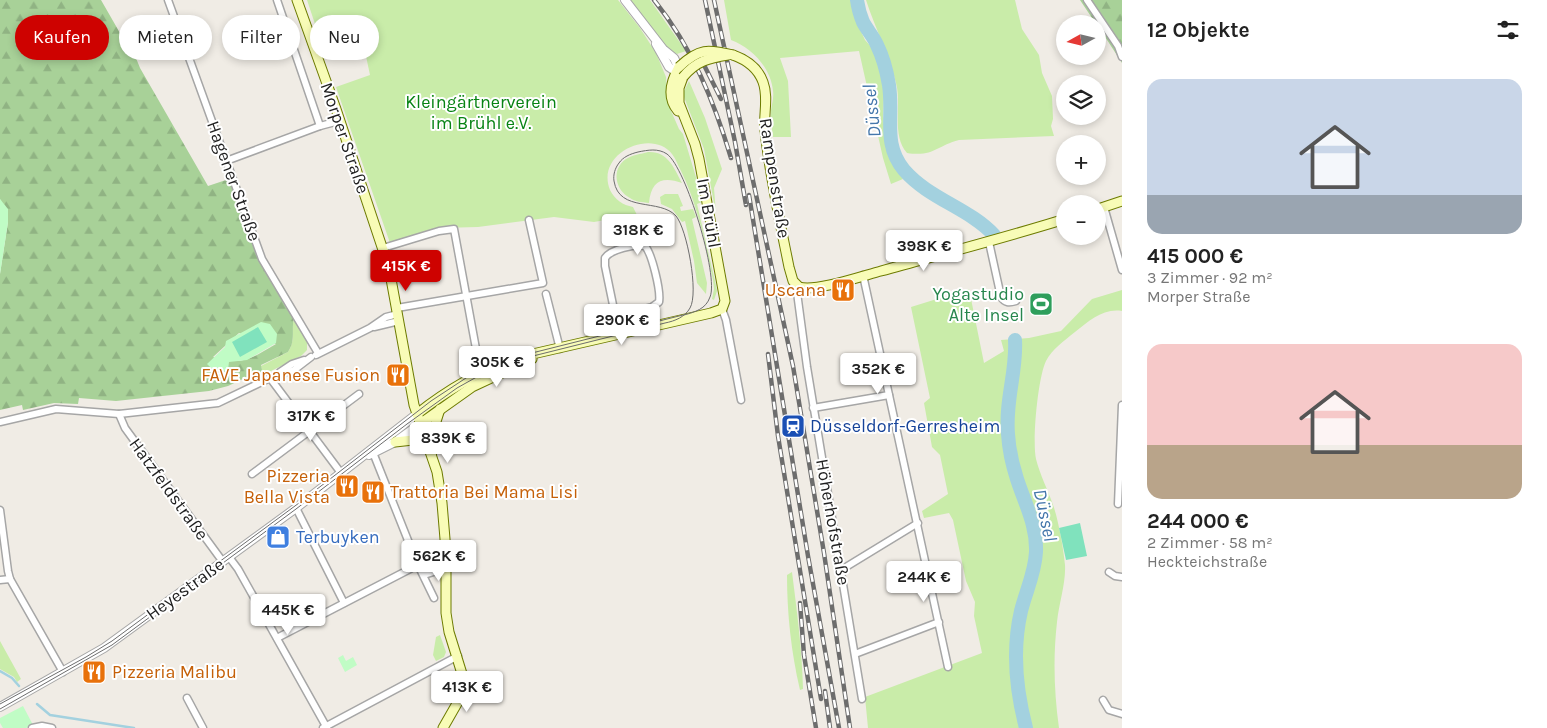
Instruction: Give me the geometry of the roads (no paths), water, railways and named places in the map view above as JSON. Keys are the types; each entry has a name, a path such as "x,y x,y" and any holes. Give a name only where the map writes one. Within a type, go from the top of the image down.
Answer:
{"main road":[{"name":"Morper Straße","path":"297,0 383,248 392,279 417,414 432,452"},
{"name":"Rampenstraße","path":"679,72 693,55 712,50 742,58 755,69 764,84 766,92 764,116 766,138 789,267 796,285"},
{"name":"Im Brühl","path":"679,72 679,103 695,144 705,189 724,298 722,308"},
{"path":"1106,207 1122,202"},
{"path":"796,285 802,288 811,288 990,242 1056,222"},
{"name":"Heyestraße","path":"417,414 462,383 482,372 519,358 711,313 722,308"},
{"name":"Heyestraße","path":"420,424 484,381 546,352"},
{"path":"440,409 433,431 434,442 432,452 441,496 447,618 449,632 463,677 461,693 455,710 443,728"},
{"path":"395,442 414,440 432,452"}],"street":[{"name":"Hagener Straße","path":"168,0 262,259 318,353"},
{"name":"Morper Straße","path":"277,0 320,126"},
{"path":"625,0 663,49 674,58 679,72"},
{"path":"1087,0 1118,46 1122,57"},
{"path":"226,161 320,126 339,121"},
{"path":"0,422 56,409 120,414 218,403 270,378 294,370 318,353 398,315 466,297 543,283 529,220"},
{"path":"1106,223 1122,270"},
{"path":"383,248 440,231 454,229 479,365 482,372"},
{"path":"990,242 1001,297 1008,303 1016,301"},
{"path":"616,316 652,307 659,302 659,293 650,253 645,246 637,246 610,253 605,258 619,334"},
{"path":"864,275 948,667"},
{"name":"Höherhofstraße","path":"796,285 814,408 862,699"},
{"path":"546,294 560,349"},
{"path":"722,308 741,400"},
{"path":"270,378 341,473"},
{"path":"252,474 359,394"},
{"path":"814,408 889,395"},
{"path":"1118,504 1122,405"},
{"name":"Hatzfeldstraße","path":"120,414 125,428 226,559 238,569 325,728"},
{"name":"Heyestraße","path":"372,451 417,414"},
{"name":"Heyestraße","path":"0,707 104,648 296,508 360,458 395,442 420,424"},
{"path":"372,451 417,563 434,598"},
{"path":"296,508 344,603"},
{"path":"0,510 10,579 63,672"},
{"path":"841,570 918,523"},
{"path":"277,638 410,569 417,563"},
{"path":"424,575 446,568"},
{"path":"1109,572 1115,576 1122,577"},
{"path":"0,580 10,579"},
{"path":"855,654 939,622"},
{"path":"325,728 458,656"},
{"path":"186,698 203,728"},
{"path":"1103,700 1109,710 1122,714"},
{"path":"32,728 42,726 52,728"}],"waterway":[{"name":"Düssel","path":"857,0 863,22 876,42 886,70 890,96 891,140 897,160 904,170 925,189 973,218 994,235"},
{"name":"Düssel","path":"1015,340 1008,409 1008,440 1017,479 1033,524 1036,542 1034,567 1018,626 1016,655 1018,685 1026,728"},
{"path":"0,671 12,678 19,686"},
{"path":"37,704 50,715 134,728"}],"tram line":[{"path":"0,704 112,641 299,503 431,401 469,376 512,358 683,315 684,315 696,311 703,307 710,297 712,285 710,268 699,223 675,163 667,154 657,150 638,152 627,156 621,161 615,169 614,181 617,191 624,197 641,204 660,207 669,211 676,216 680,223 691,261 693,289 690,308 688,311 685,314 683,316 669,322 517,360 482,374 457,388 112,645 0,709"}],"railway":[{"path":"654,0 680,36 691,56 709,95 731,158"},
{"path":"705,0 735,142 746,205"},
{"path":"714,0 793,366 824,553 850,728"},
{"path":"701,59 721,99"},
{"path":"749,195 808,556 839,728"},
{"path":"768,354 778,436 821,699"},
{"path":"800,603 804,655 816,728"},
{"path":"825,691 830,728"}],"place":[{"name":"Uscana","path":"843,290"},
{"name":"Yogastudio Alte Insel","path":"1041,304"},
{"name":"FAVE Japanese Fusion","path":"398,375"},
{"name":"Düsseldorf-Gerresheim","path":"793,426"},
{"name":"Pizzeria Bella Vista","path":"347,486"},
{"name":"Trattoria Bei Mama Lisi","path":"373,492"},
{"name":"Terbuyken","path":"278,537"},
{"name":"Pizzeria Malibu","path":"94,672"}],"park label":[{"name":"Kleingärtnerverein im Brühl e.V.","path":"481,112"}]}
